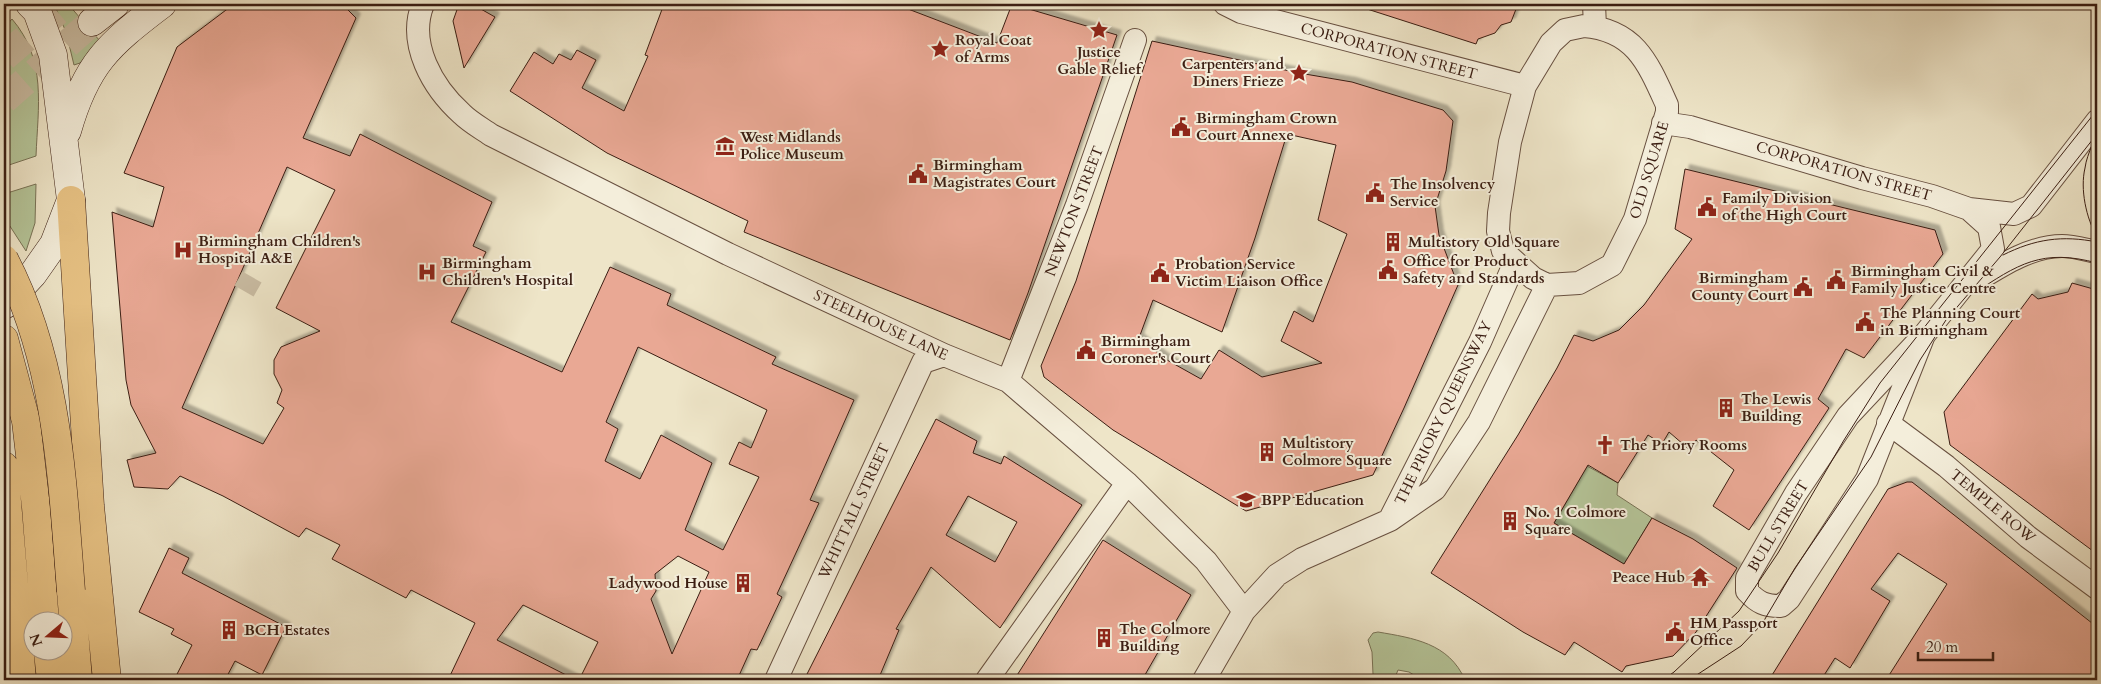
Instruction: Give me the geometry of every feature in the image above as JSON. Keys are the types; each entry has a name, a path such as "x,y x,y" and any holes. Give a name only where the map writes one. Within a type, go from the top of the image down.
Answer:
{"highway":[{"path":"71,200 90,506 107,680"},
{"path":"4,259 15,280 37,340 50,394 60,457 78,680"},
{"path":"4,339 26,421 44,612"},
{"path":"4,466 22,680"},
{"path":"49,662 51,680"}],"main road":[{"path":"4,305 33,274 54,244 71,200 53,55 37,11 30,4"},
{"path":"92,22 115,4"},
{"path":"64,139 75,103 91,70 108,48 162,4"}],"street":[{"name":"STEELHOUSE LANE","path":"422,4 419,12 418,30 420,51 430,74 462,115 491,134 728,254 944,355 1008,382 1100,460 1120,492 1206,561 1244,610"},
{"name":"CORPORATION STREET","path":"1225,4 1241,12 1525,86"},
{"path":"1594,4 1595,27"},
{"name":"OLD SQUARE","path":"1584,26 1595,27 1618,34 1633,45 1650,67 1667,105 1635,219 1612,265 1579,283 1547,285 1532,278 1503,251 1498,231 1499,213 1510,142 1525,86 1551,43 1565,30 1584,26"},
{"name":"NEWTON STREET","path":"1008,382 1077,205 1135,40"},
{"name":"CORPORATION STREET","path":"1665,117 1690,127 1862,178 1932,196 1969,209 1998,214 2014,214 2031,206 2097,121"},
{"name":"BULL STREET","path":"1924,335 1867,478 1789,599 1781,606 1766,606 1756,601 1747,591 1748,578 1796,492 1848,416 1924,335 1993,249 1989,227 1969,209"},
{"path":"1961,290 2008,262 2044,248 2064,246 2097,252"},
{"name":"THE PRIORY QUEENSWAY","path":"1390,520 1480,342 1515,262"},
{"name":"THE PRIORY QUEENSWAY","path":"1390,520 1435,489 1479,422 1547,285"},
{"name":"WHITTALL STREET","path":"776,680 923,362 944,355"},
{"name":"TEMPLE ROW","path":"1888,423 1946,466 2028,537 2097,588"},
{"path":"987,680 1120,492"},
{"path":"1204,680 1244,610 1277,575 1302,559 1390,520"}],"green space":[{"path":"54,4 68,4 100,41 80,63 74,65 66,32"},
{"path":"12,19 31,51 36,67 39,101 36,156 9,165 4,169 4,28"},
{"path":"36,184 35,223 26,251 4,217 4,194"},
{"path":"1587,466 1618,483 1617,495 1652,518 1624,564 1554,523"},
{"path":"1378,632 1417,640 1440,650 1450,658 1465,680 1422,680 1409,672 1398,670 1394,680 1377,680 1373,674 1372,652 1368,640 1373,633"}],"building":[{"name":"Birmingham Children's Hospital","path":"234,4 342,4 356,18 303,138 350,156 360,134 492,202 473,246 486,252 451,322 562,372 610,267 671,294 667,305 776,357 772,364 854,400 810,500 819,503 777,594 782,597 757,650 751,649 737,680 579,680 598,642 523,605 497,640 576,680 448,680 475,623 411,590 406,598 332,559 340,545 306,528 299,537 223,496 180,476 168,489 134,487 127,460 156,453 131,405 126,380 112,212 153,227 164,187 124,173 177,47","holes":["287,167 335,190 276,308 320,331 281,347 274,360 274,374 282,390 277,403 284,408 263,444 182,408","638,347 767,410 751,448 739,442 729,464 759,477 723,550 685,530 712,463 661,435 640,479 605,461 618,429 606,422","678,556 709,572 672,654 651,599 656,591 655,574"]},
{"path":"459,4 472,4 495,17 464,68 453,21"},
{"name":"Birmingham Magistrates Court","path":"664,4 895,4 997,43 1012,4 1117,35 1010,340 744,232 748,221 607,153 510,91 534,52 553,64 559,54 571,60 577,50 596,60 582,88 624,111 648,56 645,55"},
{"path":"1365,4 1518,4 1511,22 1501,25 1495,33 1478,39 1476,44 1364,8"},
{"path":"1152,41 1299,73 1352,82 1443,110 1453,121 1446,171 1435,206 1439,235 1458,285 1373,475 1246,511 1113,430 1044,377 1041,366 1076,281","holes":["1287,134 1336,145 1318,220 1347,234 1313,322 1294,311 1281,341 1322,363 1262,377 1219,350 1201,379 1167,360 1139,338 1153,300 1222,332 1255,238"]},
{"path":"1685,169 1935,230 1943,254 1864,358 1846,349 1818,399 1829,408 1749,530 1713,506 1734,470 1696,440 1691,451 1669,432 1662,444 1648,435 1618,483 1588,465 1554,523 1624,564 1652,518 1693,539 1737,568 1696,632 1673,656 1626,666 1622,672 1574,642 1565,655 1523,632 1431,573 1518,435 1574,335 1593,341 1619,330 1644,305 1692,239 1675,229"},
{"path":"2072,283 2097,290 2097,554 1950,445 1944,412 2032,294 2038,299 2068,292"},
{"path":"936,419 977,441 973,453 1001,464 1004,456 1082,505 1000,628 931,567 896,629 899,630 878,680 804,680","holes":["968,496 1017,522 995,562 946,535"]},
{"path":"1912,482 2097,627 2097,680 1886,680 1947,584 1898,553 1871,589 1890,601 1850,668 1835,658 1821,680 1769,680 1888,489"},
{"name":"The Colmore Building","path":"1103,540 1191,595 1142,680 1014,680"},
{"name":"BCH Estates","path":"169,548 189,558 182,573 286,627 262,675 235,661 225,680 174,680 192,645 171,634 174,629 139,612"}],"tunnel":[{"path":"4,57 66,4"},
{"path":"4,100 92,22"},
{"path":"244,291 252,277"}],"tram line":[{"path":"1663,680 1739,611 1778,553 1844,440 1880,383 2097,110"},
{"path":"1689,680 1741,646 1762,624 1795,568 1871,457 1920,360 1946,320 2000,257 2097,134"},
{"path":"2092,145 2085,165 2083,185 2087,212 2097,237"},
{"path":"2003,255 2026,245 2049,240 2072,239 2097,242"},
{"path":"1973,294 2004,274 2045,258 2061,257 2097,263"}],"place":[{"name":"Justice Gable Relief","path":"1099,30"},
{"name":"Royal Coat of Arms","path":"940,49"},
{"name":"Carpenters and Diners Frieze","path":"1299,73"},
{"name":"Birmingham Crown Court Annexe","path":"1181,127"},
{"name":"West Midlands Police Museum","path":"725,146"},
{"name":"Birmingham Magistrates Court","path":"918,174"},
{"name":"The Insolvency Service","path":"1375,193"},
{"name":"Family Division of the High Court","path":"1707,207"},
{"name":"Multistory Old Square","path":"1393,242"},
{"name":"Birmingham Children's Hospital A&E","path":"183,250"},
{"name":"Office for Product Safety and Standards","path":"1388,270"},
{"name":"Birmingham Children's Hospital","path":"427,272"},
{"name":"Probation Service Victim Liaison Office","path":"1160,273"},
{"name":"Birmingham Civil & Family Justice Centre","path":"1836,280"},
{"name":"Birmingham County Court","path":"1803,287"},
{"name":"The Planning Court in Birmingham","path":"1865,322"},
{"name":"Birmingham Coroner's Court","path":"1086,350"},
{"name":"The Lewis Building","path":"1726,408"},
{"name":"The Priory Rooms","path":"1605,445"},
{"name":"Multistory Colmore Square","path":"1267,452"},
{"name":"BPP Education","path":"1246,500"},
{"name":"No. 1 Colmore Square","path":"1510,521"},
{"name":"Peace Hub","path":"1700,577"},
{"name":"Ladywood House","path":"743,583"},
{"name":"BCH Estates","path":"229,630"},
{"name":"HM Passport Office","path":"1675,632"},
{"name":"The Colmore Building","path":"1104,638"}]}
